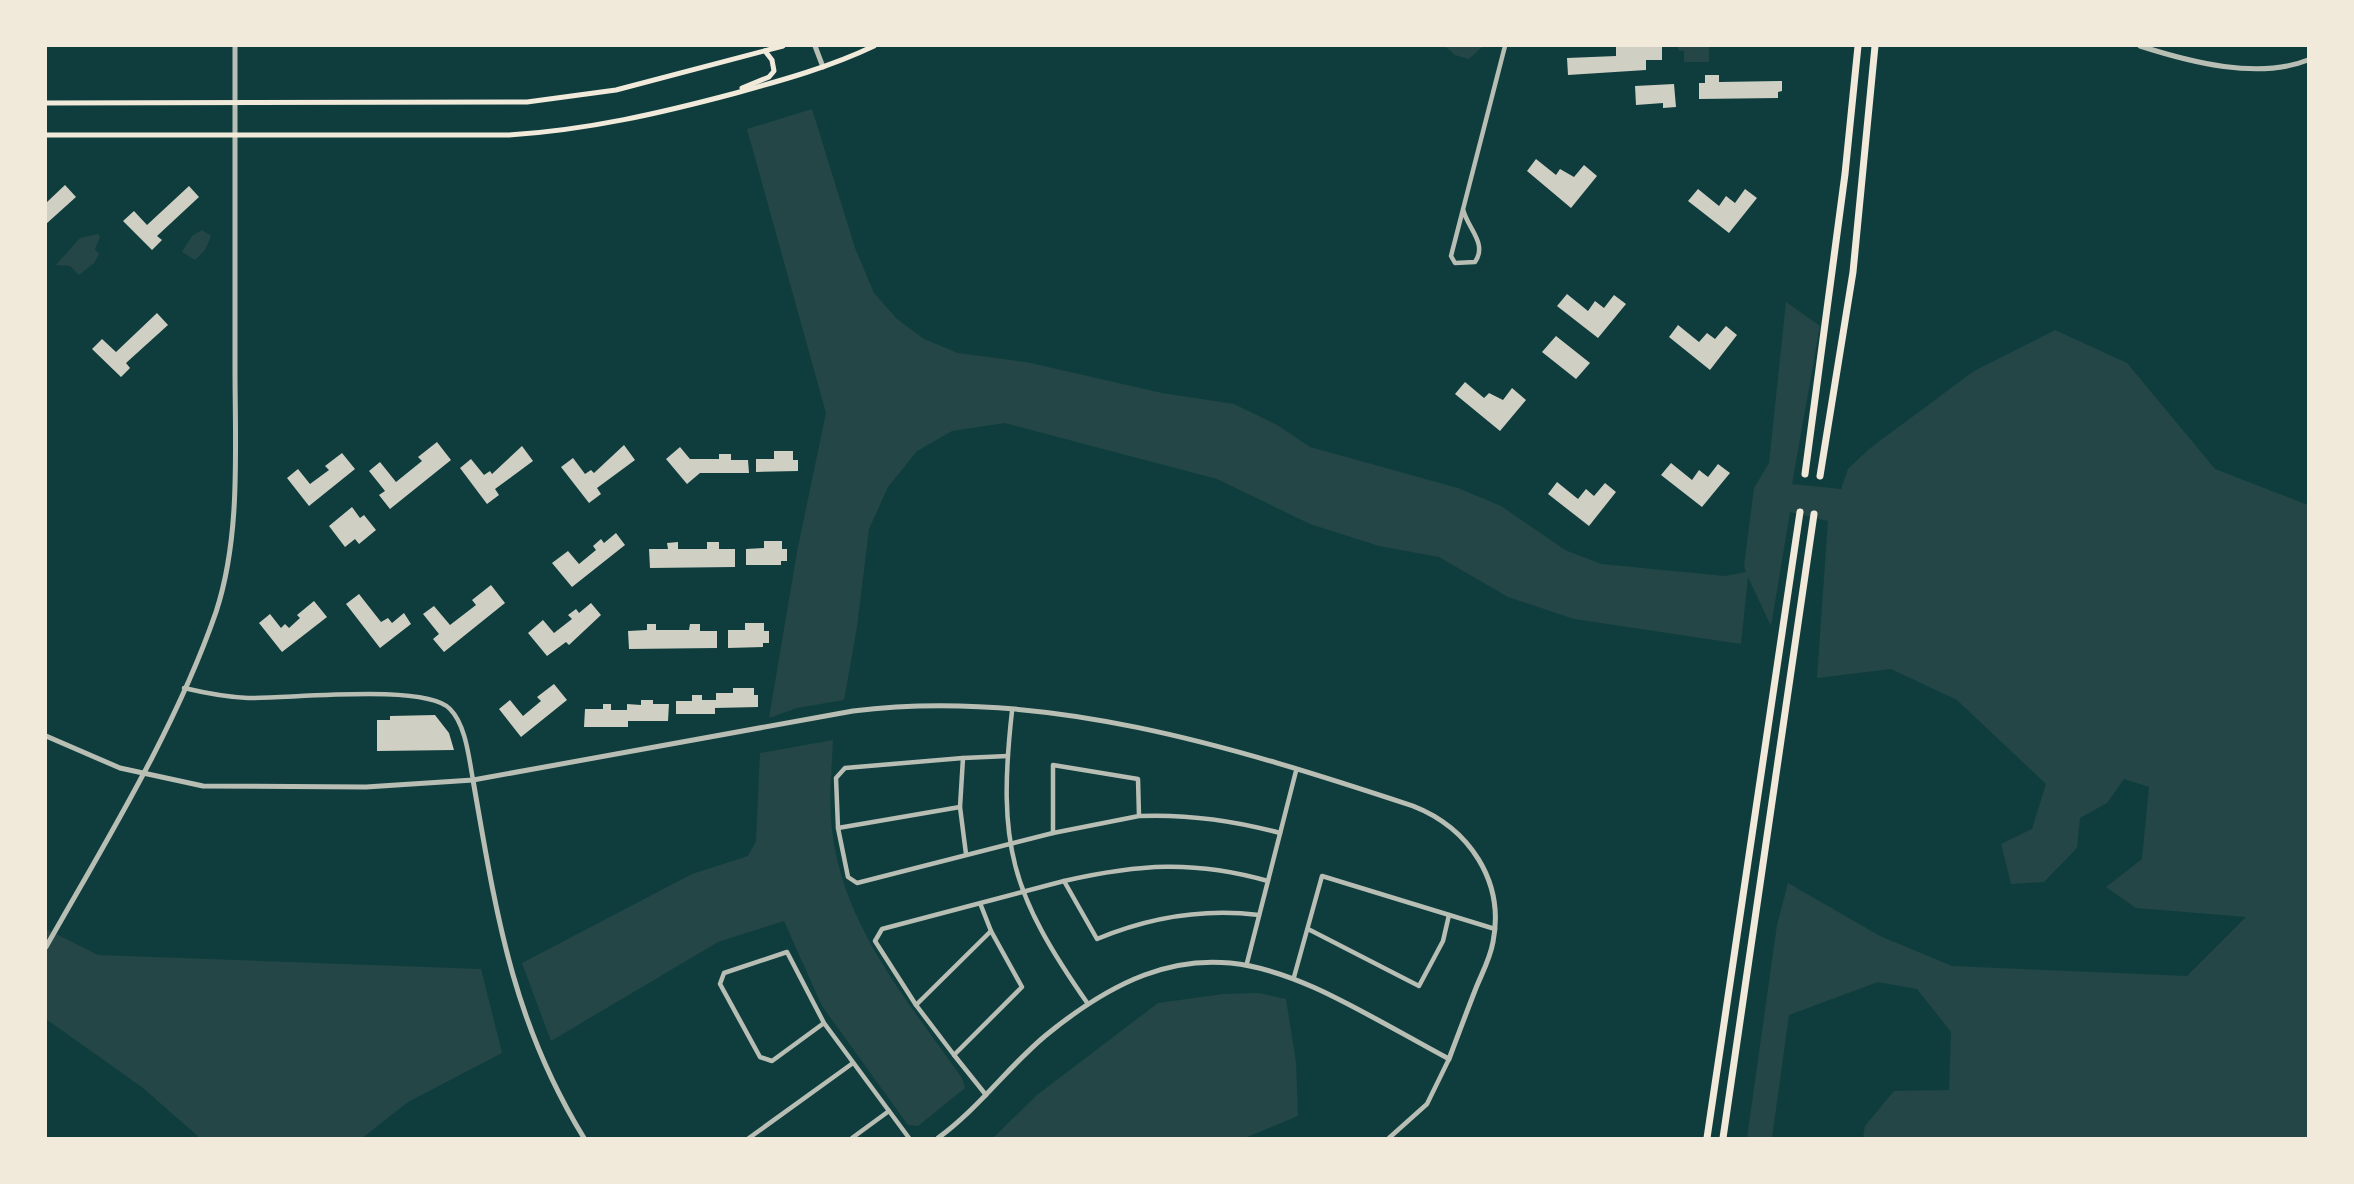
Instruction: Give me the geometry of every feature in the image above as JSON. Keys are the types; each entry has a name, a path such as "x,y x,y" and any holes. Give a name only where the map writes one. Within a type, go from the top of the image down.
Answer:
{"highway":[{"path":"1805,474 1845,174 1858,46"},
{"path":"1820,476 1853,271 1875,46"},
{"path":"1707,1139 1800,512"},
{"path":"1723,1139 1767,857 1814,514"}],"main road":[{"path":"46,103 548,100 626,88 783,46"},
{"path":"46,135 543,133 625,121 730,94 823,67 874,46"},
{"path":"730,94 769,77 773,66 765,51"}],"street":[{"path":"46,947 142,774 216,612 230,543 235,410 235,46"},
{"path":"815,46 823,67"},
{"path":"1462,209 1480,243 1480,249 1478,260 1461,265 1455,263 1451,256 1462,209 1505,46"},
{"path":"2140,46 2201,60 2255,68 2284,67 2308,60"},
{"path":"183,688 246,698 399,695 436,700 450,709 459,723 473,780 493,902 509,969 544,1063 584,1139"},
{"path":"46,736 83,754 142,774 202,786 366,787 473,780 852,711 894,706 962,705 1089,719 1153,730 1413,806 1446,824 1465,840 1487,874 1495,908 1495,929 1487,965 1449,1059 1427,1104 1389,1139"},
{"path":"1012,711 1006,798 1010,843 1022,892 1045,941 1088,1004"},
{"path":"1008,755 845,768 836,778 838,828 848,877 858,883 1053,832 1139,816 1174,815 1231,820 1280,834"},
{"path":"963,758 960,807 966,854"},
{"path":"1053,832 1053,765 1138,779 1139,816"},
{"path":"1247,963 1296,771"},
{"path":"838,828 960,807"},
{"path":"986,1096 916,1005 875,941 882,929 1118,868 1173,865 1225,870 1268,881"},
{"path":"1294,977 1322,876 1495,929"},
{"path":"1064,881 1097,939 1170,916 1215,912 1259,915"},
{"path":"954,1055 1022,987 991,931 980,903"},
{"path":"1308,929 1419,986 1443,941 1449,915"},
{"path":"916,1005 991,931"},
{"path":"824,1023 772,1061 760,1057 720,984 724,973 787,952 824,1023 909,1139"},
{"path":"937,1139 986,1096 1033,1047 1088,1004 1130,979 1198,963 1247,963 1294,977 1449,1059"},
{"path":"752,1138 853,1063"},
{"path":"852,1139 889,1111"}],"shaded area":[{"path":"1445,46 1483,46 1469,59 1455,55"},
{"path":"1678,46 1709,46 1709,62 1684,62 1684,51 1678,50"},
{"path":"812,109 855,248 874,293 897,319 924,339 958,353 1026,362 1162,393 1234,404 1279,426 1310,447 1458,488 1501,506 1565,550 1601,564 1725,576 1746,572 1744,566 1754,488 1769,463 1786,302 1820,326 1792,484 1841,489 1848,469 1869,449 1974,371 2055,330 2127,363 2215,469 2308,505 2308,1138 1863,1138 1865,1126 1894,1091 1949,1090 1951,1032 1917,989 1878,982 1789,1015 1772,1138 1747,1138 1777,925 1788,883 1880,936 1952,966 2187,976 2246,917 2136,908 2106,887 2142,859 2149,787 2124,779 2107,803 2080,818 2077,848 2044,882 2011,884 2001,844 2032,829 2046,784 1957,700 1891,669 1817,678 1828,521 1790,512 1771,626 1748,577 1741,644 1574,619 1508,597 1439,557 1379,546 1310,524 1217,479 1005,423 952,431 917,451 888,487 869,529 857,627 844,700 797,708 769,718 797,552 826,413 747,129"},
{"path":"202,230 211,236 205,250 195,260 182,252 192,236"},
{"path":"98,234 100,237 95,249 99,254 94,263 79,275 70,266 56,265 80,238"},
{"path":"833,740 831,820 836,857 847,892 879,957 962,1078 965,1088 918,1126 908,1125 822,1006 784,921 718,942 551,1041 522,963 692,874 748,856 756,841 760,753"},
{"path":"46,929 98,955 481,969 502,1053 408,1102 362,1138 200,1138 143,1088 46,1019"},
{"path":"1259,993 1286,999 1296,1062 1298,1116 1245,1138 993,1138 1037,1095 1158,1003 1223,994"}],"building":[{"path":"1616,46 1662,46 1662,60 1646,60 1646,70 1568,75 1567,58 1616,56"},
{"path":"1705,75 1719,75 1719,82 1782,81 1782,91 1778,92 1778,98 1699,99 1699,83 1705,83"},
{"path":"1674,84 1676,107 1663,108 1663,103 1636,105 1635,86"},
{"path":"1536,159 1556,175 1560,169 1574,177 1584,165 1597,176 1571,208 1527,171"},
{"path":"65,185 76,197 46,224 46,203"},
{"path":"189,186 199,197 157,236 162,240 152,250 123,221 134,211 147,225"},
{"path":"1698,189 1719,206 1726,196 1735,203 1745,189 1757,198 1729,233 1688,201"},
{"path":"1567,294 1588,311 1595,301 1604,308 1614,295 1626,304 1598,338 1557,306"},
{"path":"157,313 168,325 126,363 130,368 121,377 92,349 102,339 116,352"},
{"path":"1678,325 1699,342 1707,333 1715,339 1726,326 1737,335 1710,370 1669,337"},
{"path":"1556,336 1590,363 1576,379 1542,352"},
{"path":"1465,382 1484,398 1489,393 1503,400 1512,388 1526,400 1500,431 1455,394"},
{"path":"437,442 451,460 390,509 379,495 385,491 369,471 380,462 396,482 422,461 418,457"},
{"path":"624,445 635,460 597,488 601,494 589,503 561,467 573,458 585,474 591,470 594,473"},
{"path":"522,446 533,461 495,489 499,495 487,504 460,468 471,459 484,475 490,471 492,474"},
{"path":"680,447 690,459 719,459 719,454 731,454 731,460 748,460 749,473 700,473 687,484 666,459"},
{"path":"774,451 793,451 793,460 798,460 798,471 756,472 756,459 774,459"},
{"path":"342,453 355,469 309,506 287,478 298,469 310,484 329,470 325,466"},
{"path":"1671,463 1692,480 1699,470 1708,477 1718,464 1730,473 1702,507 1661,475"},
{"path":"1557,482 1578,499 1586,489 1594,496 1605,483 1616,492 1589,526 1548,494"},
{"path":"352,507 360,518 364,515 376,530 359,544 355,539 345,547 329,526"},
{"path":"616,533 625,545 572,587 552,563 568,551 579,564 596,550 593,546 601,539 604,543"},
{"path":"764,541 782,541 782,549 787,549 787,561 781,561 781,565 746,565 746,549 764,548"},
{"path":"678,542 678,549 707,549 707,542 719,542 719,549 735,549 735,567 650,568 649,549 668,549 667,543"},
{"path":"491,585 505,603 444,652 433,639 439,634 423,614 434,606 450,625 476,605 472,600"},
{"path":"359,594 381,622 388,618 392,623 404,613 411,624 380,648 346,604"},
{"path":"314,601 327,617 282,652 259,623 270,614 281,628 285,624 289,628 300,618 297,615"},
{"path":"591,603 601,615 569,645 566,642 547,656 528,633 543,620 554,633 572,619 568,615 576,609 579,613"},
{"path":"745,623 764,623 764,631 769,631 769,643 763,643 763,647 728,648 728,630 745,630"},
{"path":"647,624 656,624 656,630 689,630 690,624 700,624 700,631 717,631 717,648 629,649 628,631 647,630"},
{"path":"554,684 567,700 521,737 499,709 510,700 523,716 541,701 537,697"},
{"path":"733,688 754,688 754,695 758,695 758,707 715,708 715,714 676,714 676,701 692,701 692,695 702,695 702,700 716,700 716,693 733,693"},
{"path":"641,700 653,700 653,704 669,704 668,721 628,721 628,727 584,727 585,709 603,709 603,704 611,704 611,710 627,710 627,704 641,705"},
{"path":"435,715 449,733 454,750 377,751 377,720 390,720 390,716"}]}
